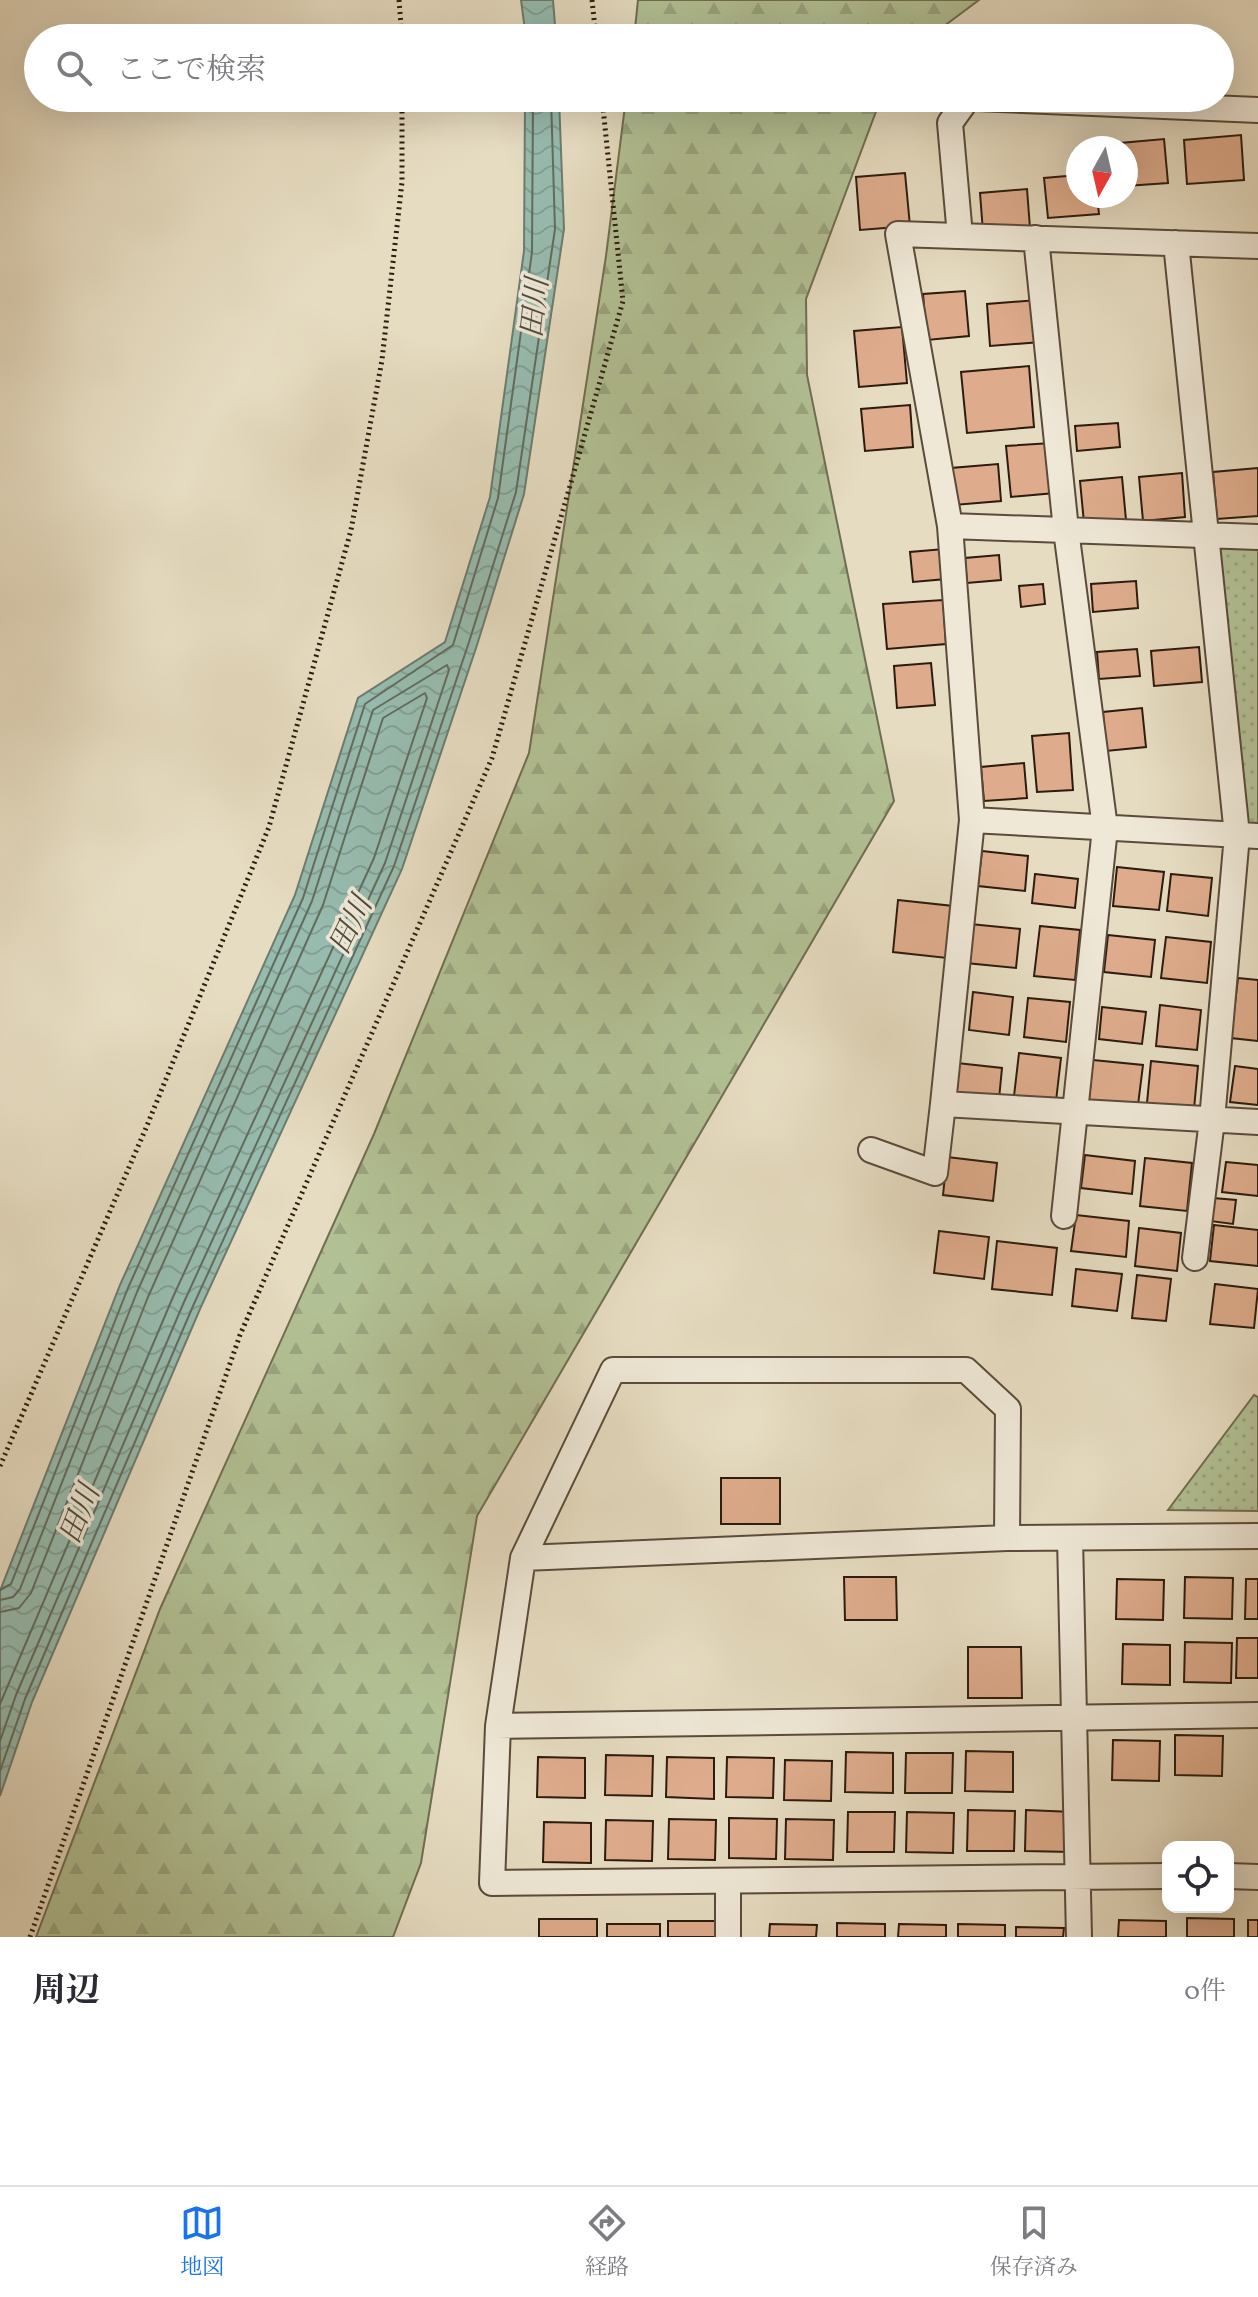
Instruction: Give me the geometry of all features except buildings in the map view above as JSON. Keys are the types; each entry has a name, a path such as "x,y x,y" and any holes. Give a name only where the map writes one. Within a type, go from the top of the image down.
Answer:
{"street":[{"path":"1234,109 1258,110"},
{"path":"958,112 950,123 960,236"},
{"path":"871,1150 935,1173 972,820 950,526 898,234 1258,246"},
{"path":"1036,238 1066,530 1105,828 1064,1216"},
{"path":"1176,243 1206,535 1248,836 1195,1258"},
{"path":"950,526 1258,537"},
{"path":"972,820 1248,836"},
{"path":"943,1104 1258,1122"},
{"path":"1007,1538 1008,1409 966,1370 613,1370 523,1558 498,1726 492,1883 1162,1876"},
{"path":"523,1558 1007,1538 1258,1536"},
{"path":"1070,1538 1079,1937"},
{"path":"498,1726 1258,1715"},
{"path":"1234,1876 1258,1877"},
{"path":"728,1881 728,1937"}],"path":[{"path":"399,0 401,24"},
{"path":"592,0 595,24"},
{"path":"0,1466 146,1128 273,812 351,530 382,360 402,182 402,112"},
{"path":"30,1937 240,1335 492,758 623,301 603,112"}],"green space":[{"path":"638,0 979,0 947,24 635,24"},
{"path":"624,112 876,112 806,299 807,375 894,801 477,1516 421,1863 393,1937 36,1937 160,1609 374,1134 529,753 606,256"},
{"path":"1210,539 1258,542 1258,831 1242,831"},
{"path":"1254,1395 1258,1397 1258,1511 1168,1510"}],"water":[{"path":"521,0 553,0 555,24 524,24"},
{"name":"田川","path":"525,112 560,112 564,229 524,494 477,645 402,869 200,1309 32,1702 0,1796 0,1591 120,1285 295,895 358,698 445,642 490,497 524,251"}]}
